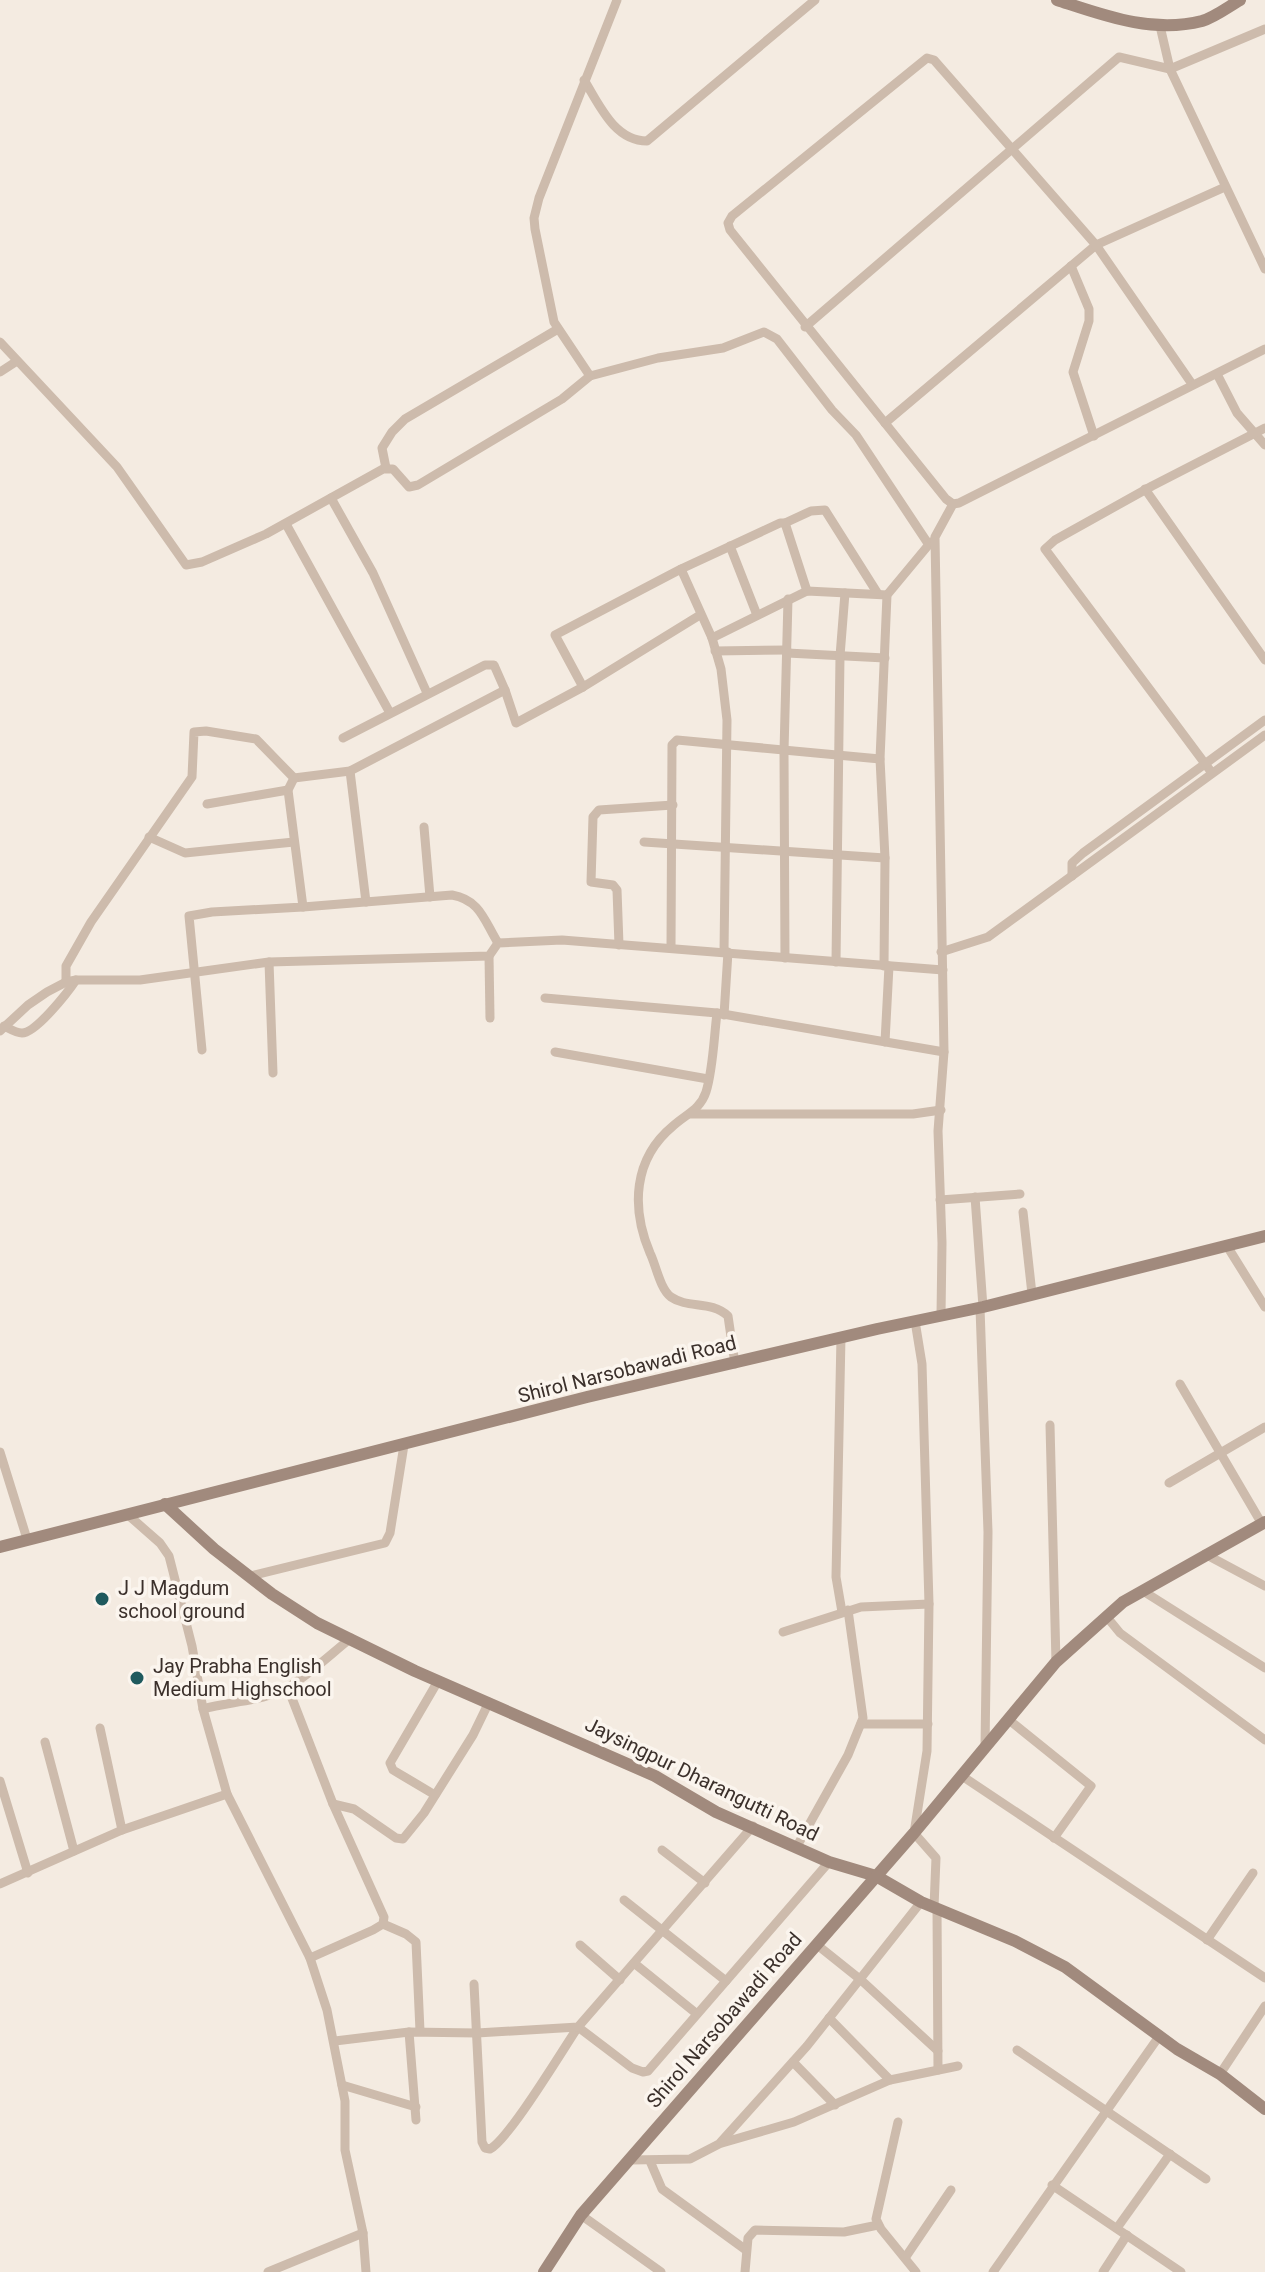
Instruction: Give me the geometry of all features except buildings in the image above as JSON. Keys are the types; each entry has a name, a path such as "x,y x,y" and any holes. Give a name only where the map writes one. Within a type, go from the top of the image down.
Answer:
{"main road":[{"path":"1057,0 1117,19 1160,26 1204,20 1240,0"},
{"name":"Shirol Narsobawadi Road","path":"0,1547 587,1397 981,1307 1265,1236"},
{"name":"Jaysingpur Dharangutti Road","path":"165,1504 214,1549 317,1623 438,1681 655,1776 716,1812 829,1862 876,1876 931,1906 1015,1941 1065,1967 1177,2049 1220,2074 1265,2109"},
{"name":"Shirol Narsobawadi Road","path":"544,2272 581,2215 914,1833 1056,1662 1106,1616 1143,1591 1263,1523"}],"street":[{"path":"590,376 558,329 551,310 534,218 539,198 617,0"},
{"path":"584,80 613,125 633,139 647,141 815,0"},
{"path":"1160,26 1170,69 1265,269"},
{"path":"805,327 1119,57 1170,69 1265,29"},
{"path":"1192,384 1096,245 934,60 927,58 732,216 728,223 730,230 805,327 953,504 1265,349"},
{"path":"885,423 1096,245 1225,187"},
{"path":"1071,266 1089,309 1089,321 1073,372 1094,436"},
{"path":"386,468 382,448 405,419 558,329"},
{"path":"0,342 117,467 186,565 202,562 286,524 386,468 393,469 409,487 418,485 562,399 590,376 658,358 723,348 764,332 773,335 832,410 856,435 932,541 941,755 944,1052 938,1131 941,1316"},
{"path":"0,372 17,361"},
{"path":"1217,374 1237,413 1265,445"},
{"path":"1212,773 1045,549 1055,540 1145,489 1265,428"},
{"path":"1145,489 1265,660"},
{"path":"331,498 373,573 427,693"},
{"path":"882,595 932,541 953,504"},
{"path":"583,687 555,635 730,546 811,511 825,510 882,595 885,658 880,759 885,858 885,1042"},
{"path":"785,523 807,591"},
{"path":"286,524 390,713"},
{"path":"730,546 757,615"},
{"path":"681,569 712,638 721,669 727,720 726,952 720,1014 706,1092 697,1109 669,1129 646,1158 640,1200 641,1230 671,1297 714,1306 728,1316 735,1364"},
{"path":"712,638 807,591 882,595"},
{"path":"836,962 840,656 845,593"},
{"path":"785,958 784,751 788,599"},
{"path":"343,738 489,664 497,669 516,723 583,687 700,615"},
{"path":"715,651 885,658"},
{"path":"294,778 350,771 505,690"},
{"path":"1072,876 1070,868 1077,858 1265,720"},
{"path":"2,1028 20,1033 29,1031 64,997 71,981 66,966 91,922 192,777 194,732 256,739 294,778"},
{"path":"941,952 988,937 1265,735"},
{"path":"671,948 674,742 880,759"},
{"path":"350,771 366,902"},
{"path":"294,778 288,790 303,907"},
{"path":"207,804 288,790"},
{"path":"619,945 617,890 613,885 591,882 593,817 599,810 673,805"},
{"path":"424,827 430,897"},
{"path":"149,837 185,853 294,842"},
{"path":"644,842 885,858"},
{"path":"202,1050 189,916 452,895 469,899 498,943"},
{"path":"498,943 562,940 943,970"},
{"path":"490,1018 489,956 498,943"},
{"path":"2,1028 28,1005 71,981 140,980 269,962 489,956"},
{"path":"269,962 273,1073"},
{"path":"545,998 720,1014 944,1052"},
{"path":"555,1052 708,1079"},
{"path":"691,1114 913,1114 941,1110"},
{"path":"940,1200 1020,1194"},
{"path":"975,1197 988,1532 985,1748"},
{"path":"1023,1212 1032,1294"},
{"path":"1227,1246 1265,1307"},
{"path":"915,1321 922,1364 929,1604 928,1724 924,1774 914,1833 936,1858 931,1906 938,2070"},
{"path":"796,1848 848,1755 861,1724 863,1705 836,1577 841,1337"},
{"path":"1180,1384 1263,1523"},
{"path":"1050,1425 1056,1662"},
{"path":"1169,1483 1265,1427"},
{"path":"250,1576 385,1543 390,1533 404,1445"},
{"path":"0,1452 27,1539"},
{"path":"127,1514 160,1543 169,1556 192,1646 203,1709 227,1794 310,1958 335,2041 345,2101 345,2150 363,2233 366,2272"},
{"path":"1205,1554 1265,1586"},
{"path":"1143,1591 1265,1668"},
{"path":"783,1632 861,1607 929,1604"},
{"path":"1106,1616 1120,1633 1265,1740"},
{"path":"203,1709 240,1703 288,1688 351,1638"},
{"path":"435,1795 393,1770 390,1763 438,1681"},
{"path":"288,1688 333,1804 384,1917 383,1924"},
{"path":"333,1804 354,1809 399,1839 406,1837 473,1735 489,1702"},
{"path":"1009,1720 1091,1786 1054,1838"},
{"path":"861,1724 928,1724"},
{"path":"100,1728 122,1830"},
{"path":"45,1742 74,1851"},
{"path":"962,1776 1265,1978"},
{"path":"0,1781 28,1873"},
{"path":"0,1884 122,1830 227,1794"},
{"path":"474,1984 482,2142 485,2148 490,2149 497,2146 578,2027 753,1826"},
{"path":"662,1850 705,1883"},
{"path":"335,2041 414,2032 477,2033 578,2027 632,2068 648,2071 829,1862"},
{"path":"1207,1940 1253,1873"},
{"path":"624,1900 726,1981"},
{"path":"719,2144 861,1980 931,1906"},
{"path":"310,1958 383,1924 416,1942 416,2120"},
{"path":"816,1944 861,1980 938,2051"},
{"path":"580,1945 620,1980"},
{"path":"634,1963 697,2014"},
{"path":"1220,2074 1265,2006"},
{"path":"829,2018 890,2080"},
{"path":"993,2272 1160,2035"},
{"path":"1017,2050 1206,2179"},
{"path":"793,2062 835,2105"},
{"path":"631,2160 690,2159 719,2144 794,2122 890,2080 958,2066"},
{"path":"342,2085 416,2107"},
{"path":"898,2122 877,2207 878,2225 916,2272"},
{"path":"1117,2228 1170,2154"},
{"path":"650,2161 662,2189 746,2250"},
{"path":"1052,2185 1181,2272"},
{"path":"905,2258 951,2190"},
{"path":"581,2215 648,2268 661,2272"},
{"path":"745,2272 748,2238 755,2230 844,2232 878,2225"},
{"path":"268,2272 289,2268 363,2233"},
{"path":"1103,2272 1127,2235"}],"place":[{"name":"J J Magdum school ground","path":"102,1599"},
{"name":"Jay Prabha English Medium Highschool","path":"137,1678"}]}
